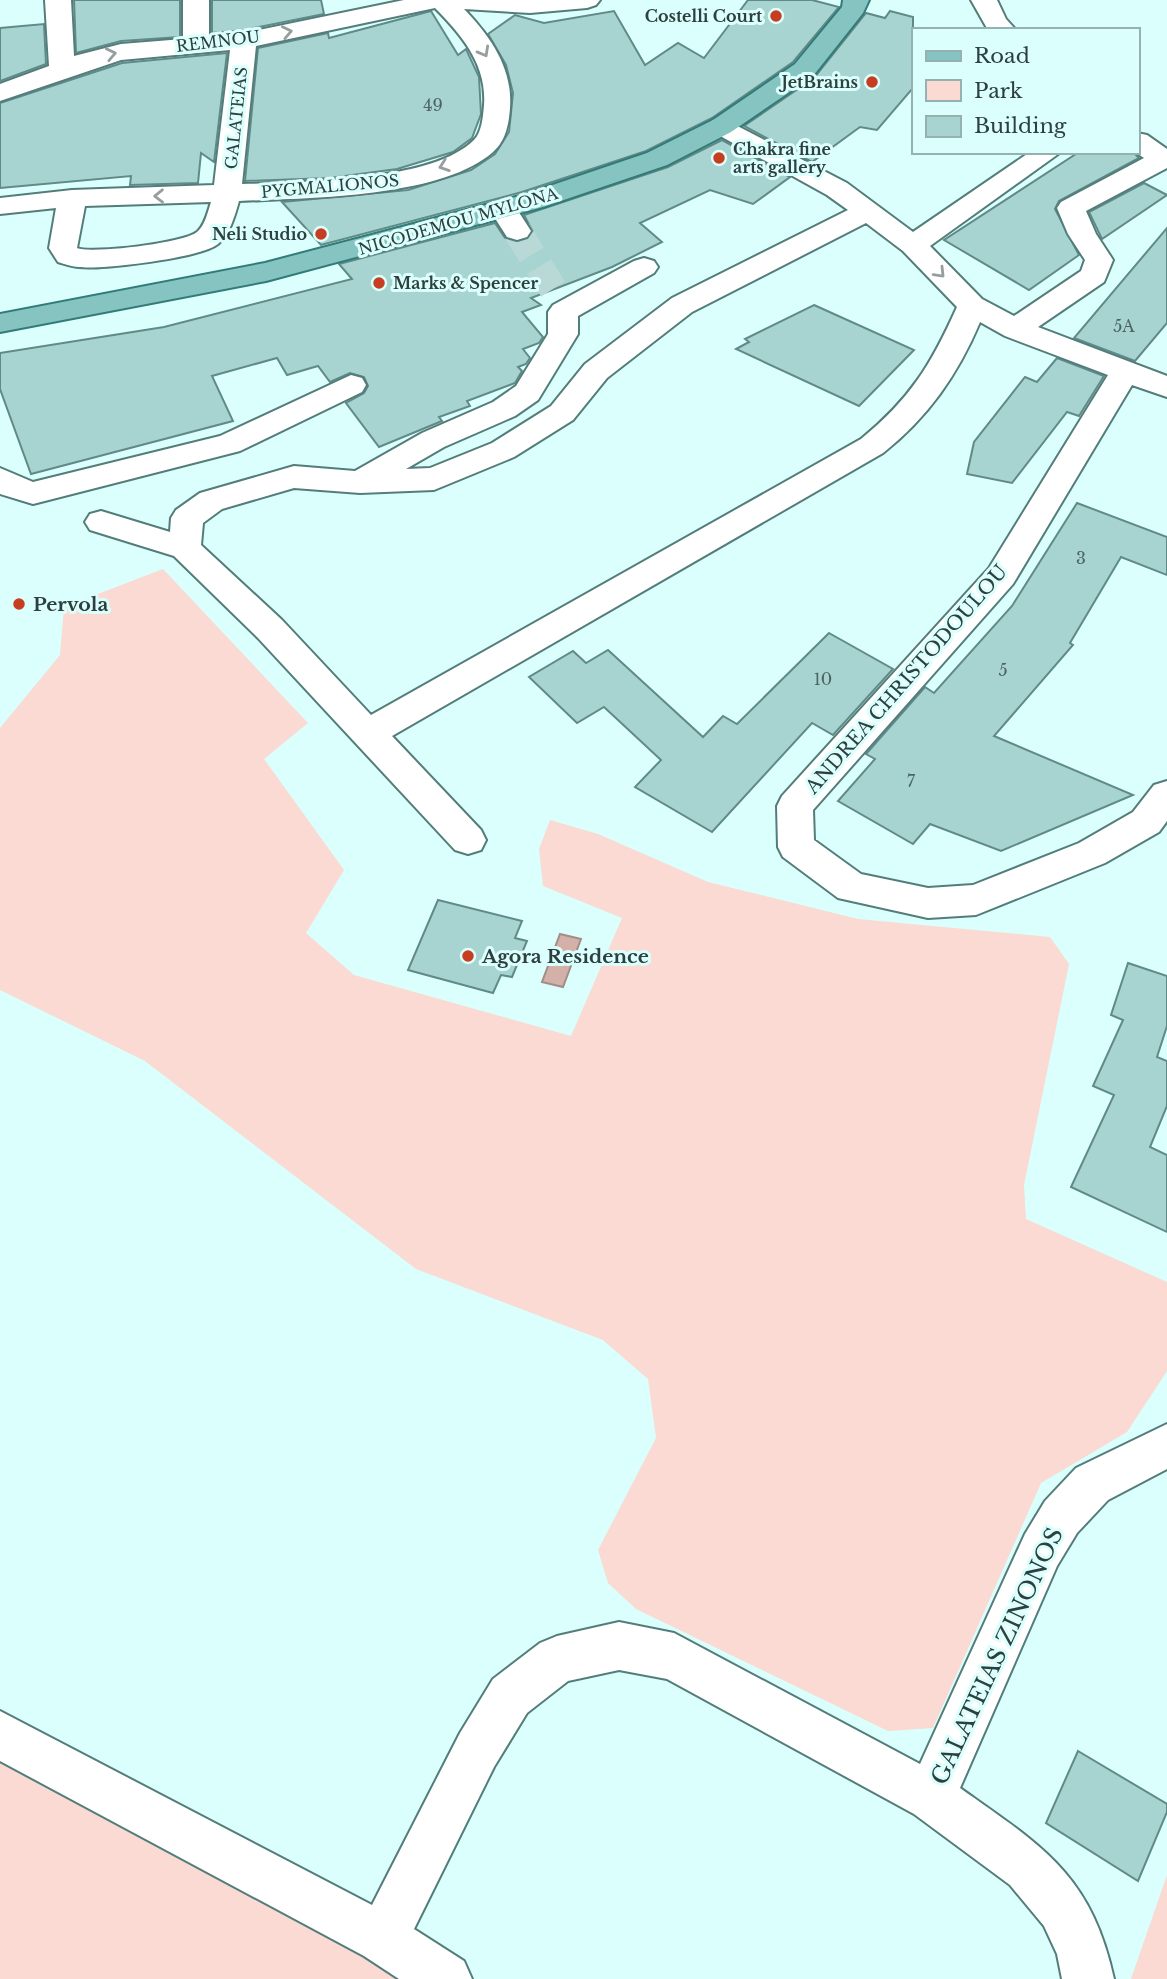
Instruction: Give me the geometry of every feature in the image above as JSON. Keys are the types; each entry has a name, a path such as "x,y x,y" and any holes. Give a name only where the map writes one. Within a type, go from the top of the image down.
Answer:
{"main road":[{"name":"NICODEMOU MYLONA","path":"0,323 266,272 510,220 657,159 722,126 804,70 854,8 856,0"}],"street":[{"path":"58,0 62,70"},
{"path":"196,0 196,44"},
{"name":"REMNOU","path":"0,93 121,52 244,41 441,0"},
{"name":"PYGMALIONOS","path":"0,206 72,198 227,195 398,182 467,158 487,144 494,126 498,86 488,54 468,26 441,0"},
{"path":"447,0 530,5 587,0"},
{"path":"984,0 995,23 1001,28"},
{"name":"GALATEIAS","path":"72,198 63,248 68,256 81,259 181,247 206,240 217,229 227,195 244,41"},
{"path":"722,126 820,178 868,211 914,246 972,306 1015,329 1167,387"},
{"path":"1015,329 1094,276 1098,260 1071,208 1163,159 1139,142"},
{"path":"914,246 1045,154"},
{"path":"185,548 187,518 211,501 294,477 360,482 434,479 503,450 562,413 596,371 682,305 868,211"},
{"path":"360,482 433,440 504,409 527,393 563,334 558,301 644,267"},
{"path":"368,733 872,446 904,422 944,371 972,306"},
{"name":"ANDREA CHRISTODOULOU","path":"1125,372 1001,576 795,806 796,847 851,887 928,903 976,900 1092,853 1146,822 1167,795"},
{"path":"0,479 18,491 33,493 229,444 351,385"},
{"path":"101,522 185,548 270,629 468,840"},
{"name":"GALATEIAS ZINONOS","path":"931,1797 1041,1550 1062,1517 1092,1484 1167,1446"},
{"path":"382,1938 477,1751 510,1696 557,1660 619,1646 674,1657 931,1797 1028,1867 1062,1908 1082,1951 1088,1979"},
{"path":"0,1735 382,1938 446,1979"}],"green space":[{"path":"163,569 308,723 264,759 344,870 306,933 354,975 571,1036 622,918 543,886 539,849 550,820 598,834 708,882 858,919 1050,937 1069,964 1024,1185 1026,1219 1167,1282 1167,1371 1127,1432 1041,1483 933,1728 888,1731 636,1609 608,1583 598,1550 656,1438 648,1379 603,1340 416,1269 145,1061 0,990 0,728 60,655 64,607"},
{"path":"0,1751 402,1979 0,1979"},
{"path":"1167,1875 1167,1979 1131,1979"}],"shaded area":[{"path":"560,934 581,939 563,987 542,982"}],"building":[{"path":"74,0 180,0 180,37 121,41 76,53"},
{"path":"212,0 321,0 324,14 244,30 212,33"},
{"path":"748,0 812,0 839,7 793,62 712,118 646,151 522,192 321,245 282,202 408,190 471,170 495,154 509,132 513,93 506,65 488,34 515,15 544,23 614,11 645,65 678,43 704,58"},
{"path":"431,11 458,55 466,49 479,77 481,114 472,138 453,152 397,169 330,178 245,181 258,48 328,33 329,38"},
{"name":"JetBrains","path":"890,11 913,17 912,89 877,130 860,127 812,162 744,126 814,78 866,13 885,18"},
{"path":"44,24 46,64 0,81 0,28"},
{"path":"227,53 214,162 201,153 198,183 130,185 131,176 0,188 0,103 122,63"},
{"path":"722,140 790,177 753,204 710,190 640,223 662,242 612,267 531,298 541,305 522,312 543,337 539,343 523,349 530,358 526,364 518,367 522,371 515,383 467,401 470,406 439,417 442,421 379,447 346,403 364,393 368,386 364,377 350,373 330,382 318,366 287,375 277,358 212,376 233,421 31,474 0,389 0,353 164,327 352,279 339,264 495,223 505,238 518,243 528,240 533,232 524,215 668,167"},
{"path":"1076,154 1135,154 1139,158 1059,201 1055,209 1079,255 1029,290 944,240"},
{"path":"1144,183 1167,195 1102,239 1089,212"},
{"path":"1167,228 1167,323 1135,361 1074,338"},
{"path":"814,305 914,350 859,406 736,349 749,342 745,339"},
{"path":"1057,358 1104,376 1079,416 1067,412 1012,483 967,474 974,442 1025,377 1037,382"},
{"path":"1077,503 1167,537 1167,575 1121,557 1070,643 1073,645 994,736 1133,795 1001,851 930,824 913,844 838,801 875,759 866,754 925,687 934,693 1012,606"},
{"path":"829,633 893,669 833,735 812,723 712,832 635,787 661,760 604,707 577,723 529,677 573,651 586,663 608,650 703,737 723,716 737,724"},
{"name":"Agora Residence","path":"438,900 522,921 515,938 527,941 512,977 501,975 493,993 408,970"},
{"path":"1128,963 1167,976 1167,1026 1157,1057 1167,1061 1167,1106 1150,1147 1167,1155 1167,1232 1071,1187 1114,1095 1093,1086 1123,1020 1111,1015"},
{"path":"1078,1751 1167,1804 1167,1812 1138,1881 1046,1823"}],"tunnel":[{"path":"517,231 553,289"}],"place":[{"name":"Costelli Court","path":"776,16"},
{"name":"JetBrains","path":"872,82"},
{"name":"Chakra fine arts gallery","path":"719,158"},
{"name":"Neli Studio","path":"321,234"},
{"name":"Marks & Spencer","path":"379,283"},
{"name":"Pervola","path":"19,604"},
{"name":"Agora Residence","path":"468,956"}]}
